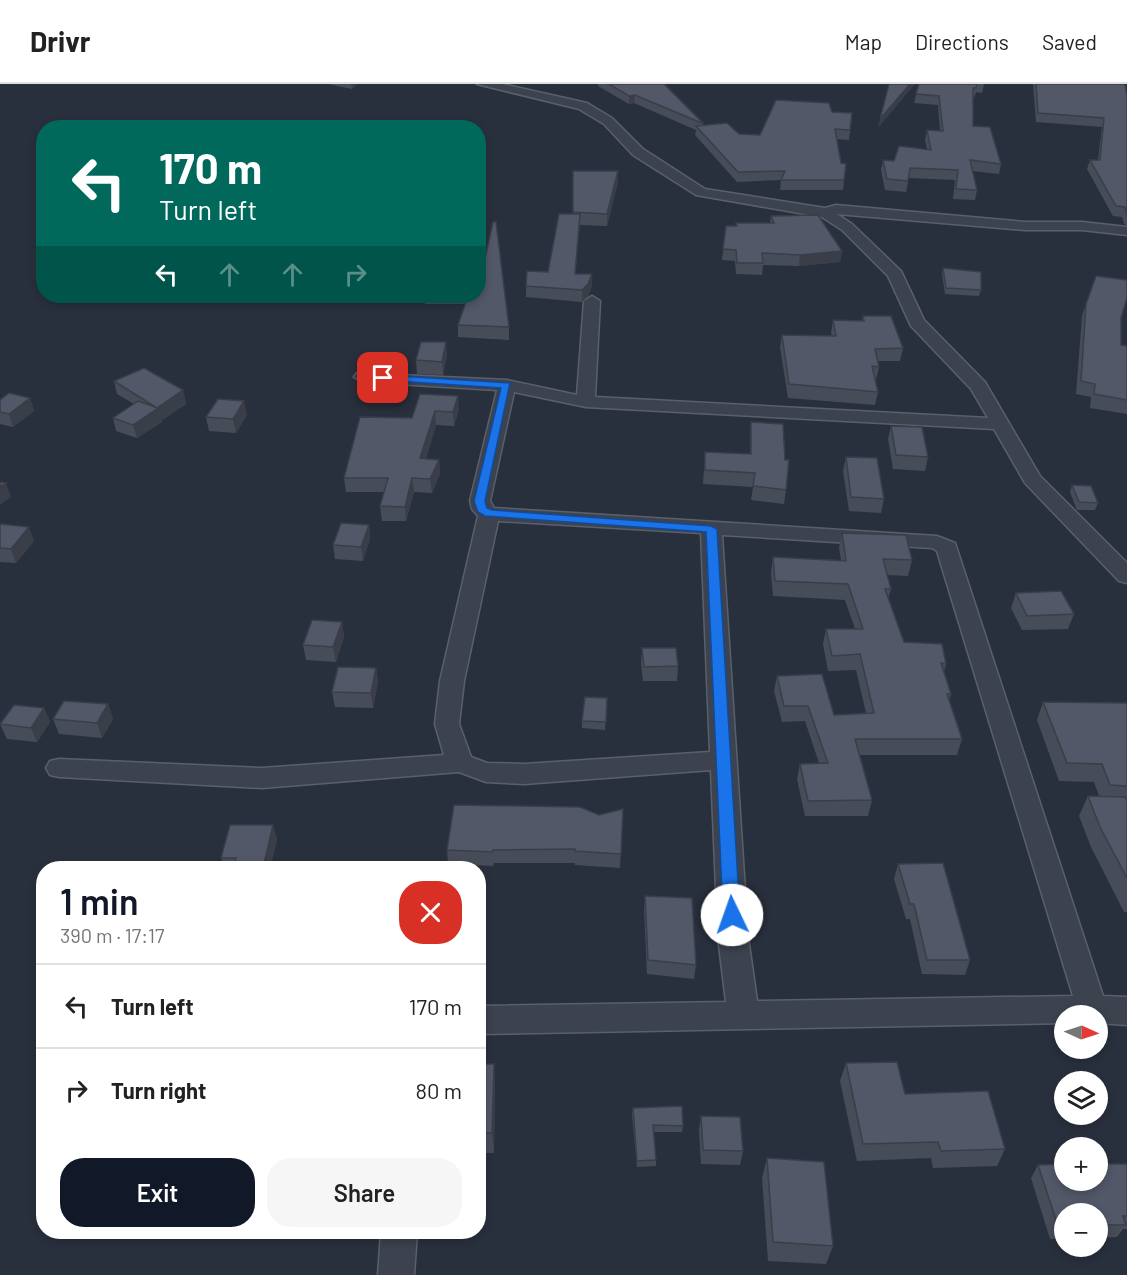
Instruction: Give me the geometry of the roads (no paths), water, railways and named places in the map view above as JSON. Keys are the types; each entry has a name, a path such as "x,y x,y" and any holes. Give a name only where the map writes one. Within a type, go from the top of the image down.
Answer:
{"street":[{"path":"483,84 538,94 583,106 608,121 638,152 701,192 826,213 847,227 895,274 917,322 979,386 1032,479 1127,576"},
{"path":"826,213 836,209 1025,226 1082,226 1127,231"},
{"path":"586,402 592,301"},
{"path":"363,376 507,385 586,402 1002,424"},
{"path":"507,385 480,501 482,509 489,514 936,542 947,548 1091,1005"},
{"path":"460,763 447,724 453,681 489,514"},
{"path":"711,529 733,936 743,1015"},
{"path":"59,768 262,778 460,763 486,772 524,774 724,760"},
{"path":"486,1020 1054,1010"},
{"path":"1108,1010 1127,1011"},
{"path":"396,1275 399,1239"}]}
